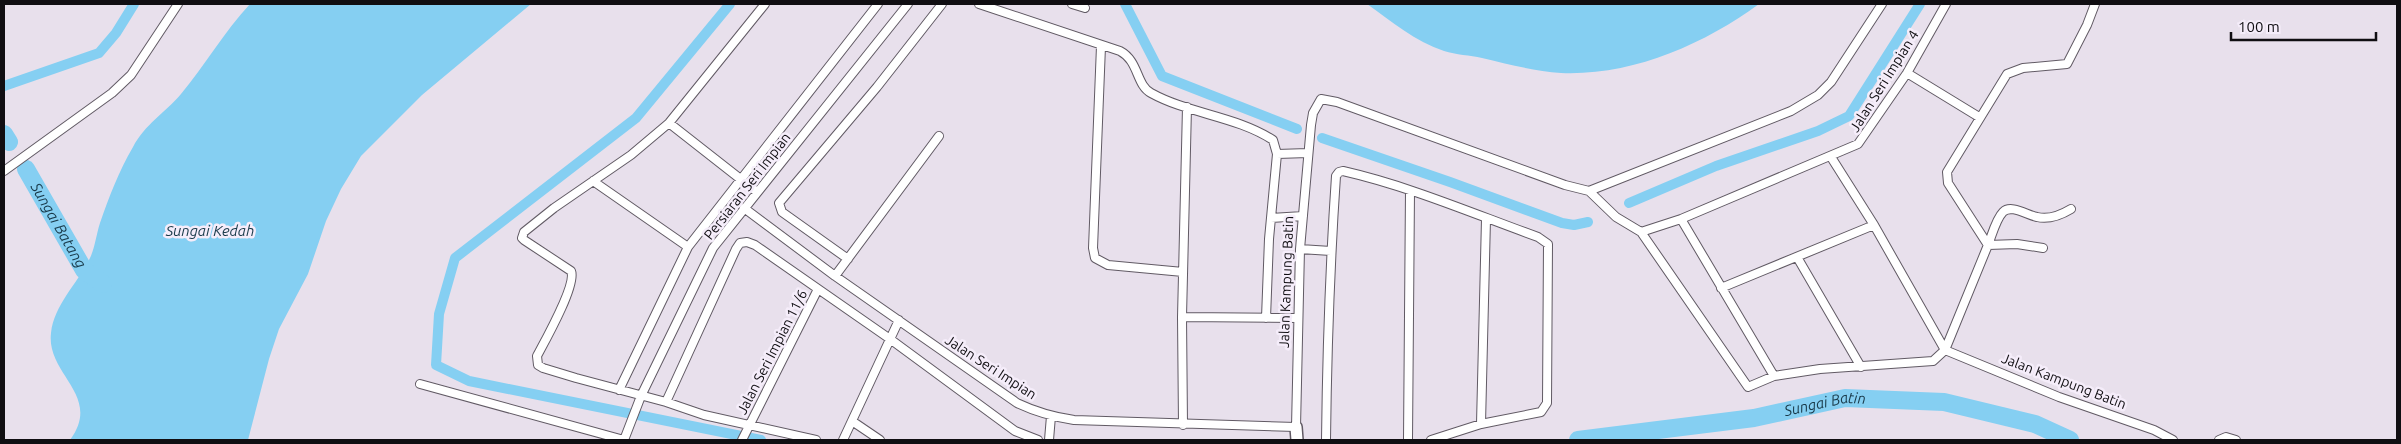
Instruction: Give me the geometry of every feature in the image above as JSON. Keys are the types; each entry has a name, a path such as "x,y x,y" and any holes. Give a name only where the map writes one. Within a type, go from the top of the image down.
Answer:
{"street":[{"path":"4,171 112,93 131,75 178,4"},
{"path":"765,4 669,123 631,155 554,208 522,235 524,240 571,271 572,274 570,289 537,361 543,368 619,390 640,400 666,402 745,433 816,440"},
{"path":"619,390 688,247 739,179 878,4"},
{"name":"Persiaran Seri Impian","path":"624,440 640,400 707,258 721,236 908,4"},
{"path":"848,259 782,212 779,202 877,87 942,4"},
{"path":"979,4 1126,55 1132,60 1146,90 1187,107 1234,122 1267,136 1275,143 1276,154 1266,318"},
{"path":"1072,4 1085,8"},
{"path":"1882,4 1843,66 1818,95 1791,111 1589,191 1616,217 1641,232 1748,387 1774,376 1820,369 1925,362 1939,358 1945,350 2001,213 2012,209 2038,218 2061,215 2071,209"},
{"name":"Jalan Seri Impian 4","path":"1641,232 1681,219 1858,144 1907,73 1946,4"},
{"path":"1988,245 1948,183 1946,176 1979,117 2007,74 2013,70 2067,64 2087,25 2095,4"},
{"path":"1101,46 1093,248 1095,258 1108,265 1183,272"},
{"path":"1907,73 1979,117"},
{"name":"Jalan Kampung Batin","path":"1297,440 1300,249 1311,125 1317,104 1322,100 1329,99 1571,187 1589,191"},
{"path":"1183,425 1182,317 1187,107"},
{"path":"669,123 757,192"},
{"path":"836,276 939,136"},
{"path":"1276,154 1308,153"},
{"path":"1831,157 1874,225 1945,350"},
{"path":"1326,440 1327,333 1336,176 1339,172 1375,178 1410,190 1538,237 1548,244 1547,403 1541,412 1481,424 1431,440"},
{"path":"593,181 688,247"},
{"path":"1408,440 1410,190"},
{"name":"Jalan Seri Impian","path":"744,208 836,276 1017,402 1051,416 1074,420 1183,425 1296,427"},
{"path":"1271,218 1303,216"},
{"path":"1481,424 1486,219"},
{"path":"1681,219 1774,376"},
{"path":"1721,288 1874,225"},
{"path":"666,402 736,249 740,243 747,242 755,245 890,339 1015,430 1038,440"},
{"path":"1988,245 2017,244 2043,248"},
{"path":"1300,249 1331,251"},
{"path":"1797,257 1861,367"},
{"name":"Jalan Seri Impian 11/6","path":"745,433 818,289"},
{"path":"1182,317 1298,318"},
{"path":"843,440 899,320"},
{"name":"Jalan Kampung Batin","path":"1945,350 2059,397 2154,430 2173,440"},
{"path":"420,384 624,440"},
{"path":"1049,440 1051,416"},
{"path":"852,421 880,440"},
{"path":"2219,440 2226,437 2236,440"}],"water":[{"name":"Sungai Kedah","path":"250,4 531,4 422,95 361,156 341,189 326,221 308,274 279,329 269,359 248,440 70,440 78,424 80,410 77,397 56,361 52,348 51,333 57,313 91,256 100,223 111,194 123,165 138,139 149,125 181,94"},
{"path":"1367,4 1759,4 1714,32 1690,45 1665,55 1614,69 1587,73 1561,73 1531,69 1444,51 1414,37"}],"waterway":[{"path":"4,86 99,53 116,33 134,4"},
{"path":"730,4 636,118 455,258 439,314 436,365 469,381 761,440"},
{"path":"1125,4 1162,76 1297,129"},
{"path":"1629,203 1716,166 1818,131 1849,116 1920,4"},
{"name":"Sungai Batang","path":"4,134 9,142"},
{"path":"1322,138 1562,223 1574,225 1588,222"},
{"name":"Sungai Batang","path":"26,169 84,270 103,284"},
{"name":"Sungai Batin","path":"1578,440 1754,418 1845,398 1944,402 2035,424 2070,440"}]}
